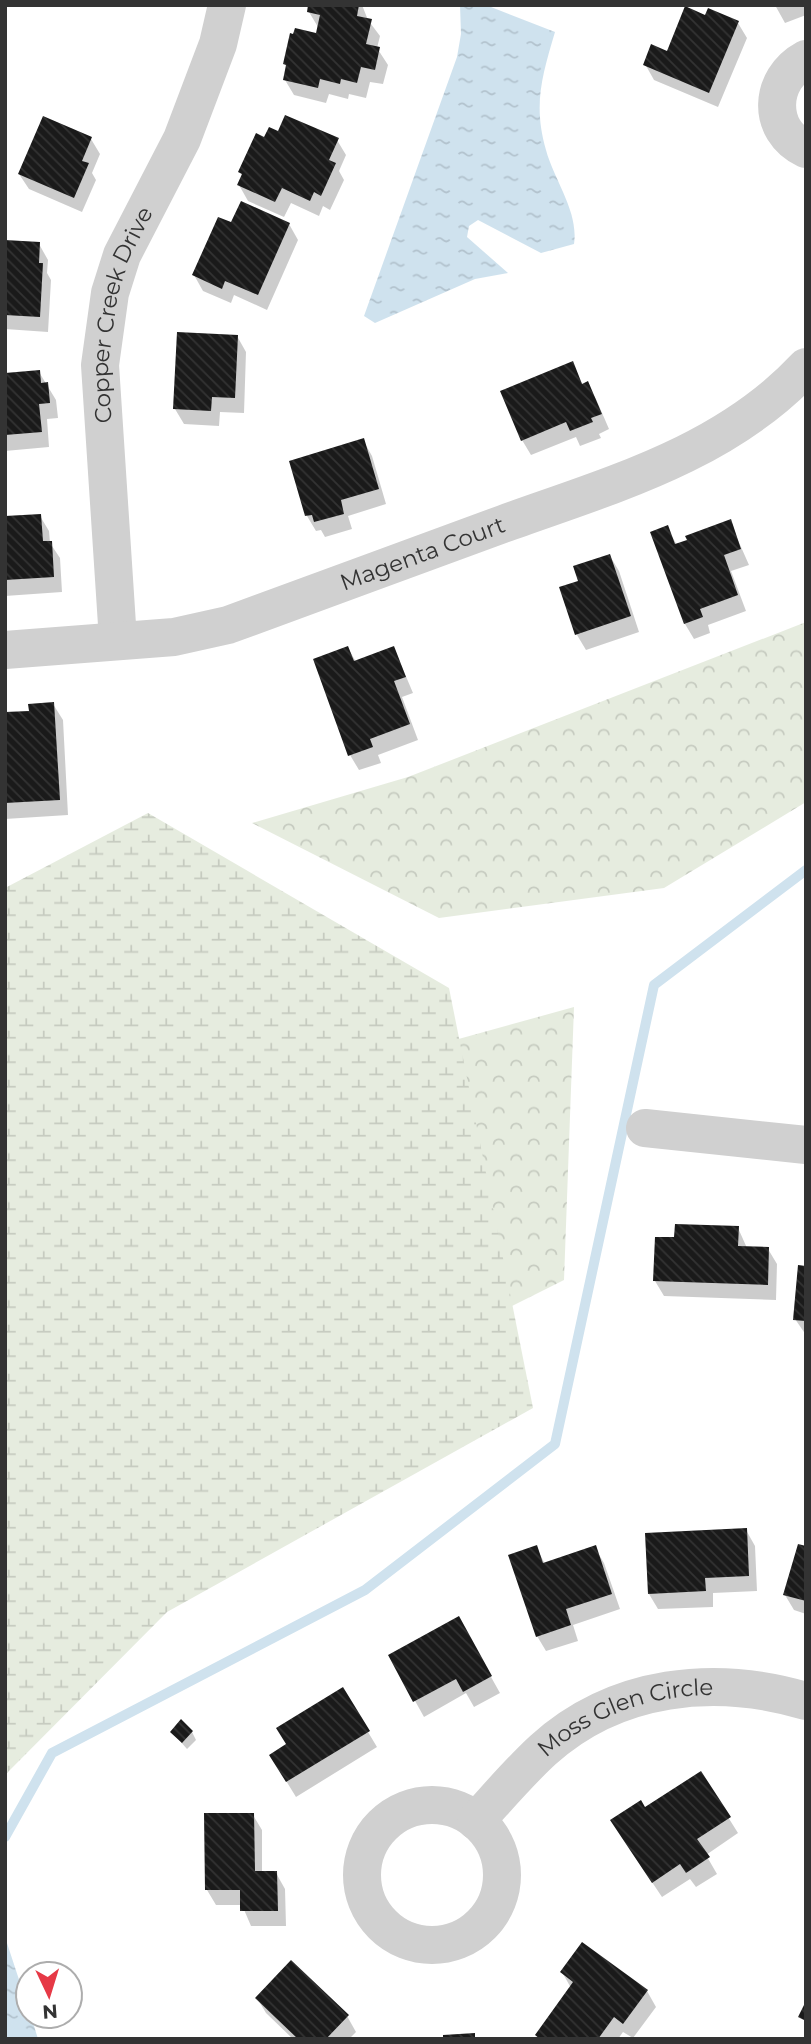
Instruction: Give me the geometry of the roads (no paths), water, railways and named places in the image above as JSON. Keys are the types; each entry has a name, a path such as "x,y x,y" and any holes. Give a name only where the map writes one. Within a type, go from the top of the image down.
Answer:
{"street":[{"name":"Copper Creek Drive","path":"118,640 100,365 103,329 122,255 187,128 218,44 227,5"},
{"path":"806,59 785,76 776,106 779,121 786,134 806,149"},
{"name":"Magenta Court","path":"5,650 174,637 228,625 679,458 734,428 784,391 806,367"},
{"path":"645,1128 806,1145"},
{"name":"Moss Glen Circle","path":"476,1821 544,1749 572,1728 633,1698 703,1685 739,1686 806,1701"}],"water":[{"path":"460,5 491,7 555,32 543,77 540,119 546,150 573,220 574,244 541,253 478,220 469,226 467,237 508,273 475,279 375,323 364,316 457,57 461,34"},
{"path":"5,1937 14,1964 14,2030 35,2030 38,2039 5,2039"}],"waterway":[{"path":"5,1837 52,1753 365,1590 555,1444 654,985 806,870"}]}
